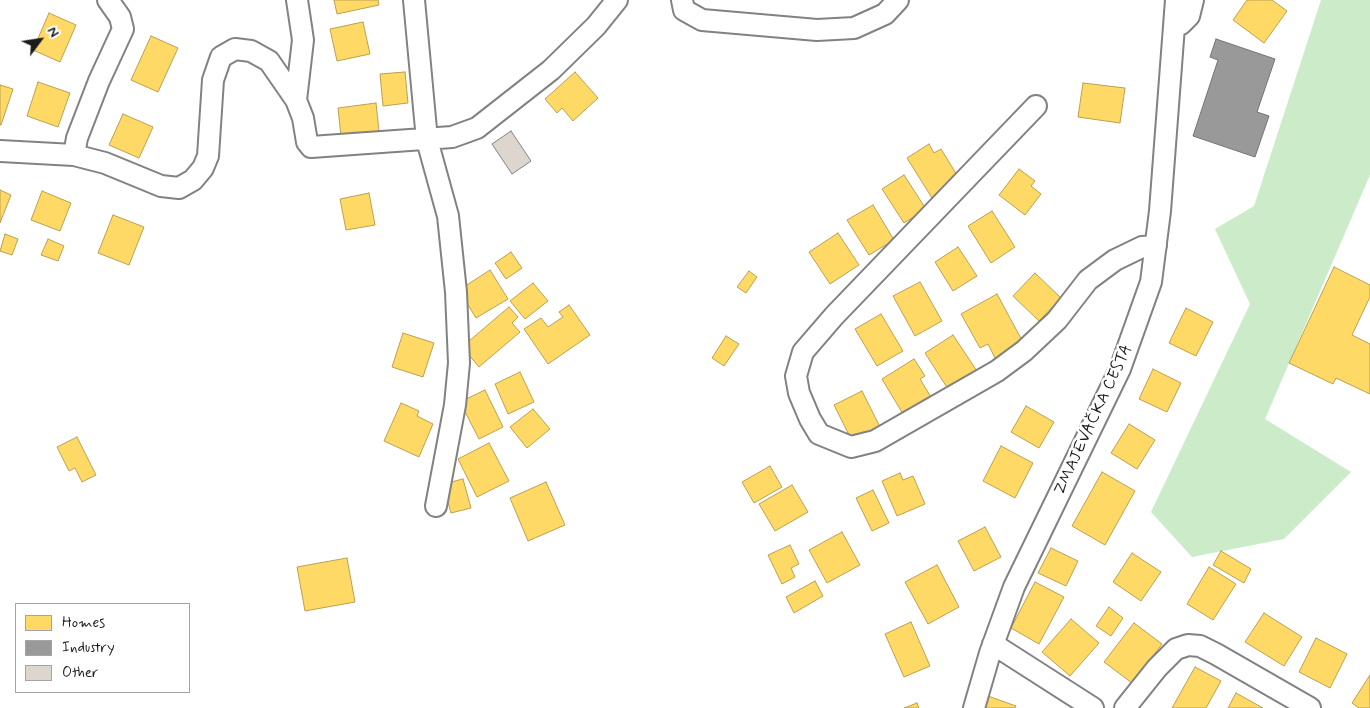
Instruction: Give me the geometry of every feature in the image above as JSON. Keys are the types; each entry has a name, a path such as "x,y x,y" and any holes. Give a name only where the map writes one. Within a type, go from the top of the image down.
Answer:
{"street":[{"path":"74,155 77,138 99,80 123,29 120,17 108,0"},
{"path":"296,100 303,40 297,0"},
{"path":"414,0 427,140 448,216 456,292 459,363 455,405 436,506"},
{"path":"0,151 74,155 105,163 161,186 179,188 193,180 203,168 208,156 213,80 221,57 235,49 251,51 269,61 296,100 303,118 307,142 311,147 452,137 477,128 551,70 596,26 617,0"},
{"path":"682,0 684,10 702,20 817,30 854,28 885,14 898,0"},
{"name":"ZMAJEVAČKA CESTA","path":"974,708 993,644 1014,587 1120,369 1151,282 1156,246 1176,0"},
{"path":"1174,26 1181,24 1189,16 1193,0"},
{"path":"1036,106 834,316 803,352 796,376 799,393 810,419 819,434 851,447 876,441 997,371 1024,351 1056,320 1088,280 1115,260 1142,248 1156,246"},
{"path":"993,644 1093,708"},
{"path":"1125,708 1157,668 1176,649 1188,645 1200,646 1216,654 1310,708"}],"green space":[{"path":"1321,0 1370,0 1370,175 1265,419 1351,472 1284,539 1192,557 1151,512 1250,304 1215,229 1254,206"}],"building: Homes":[{"path":"334,0 378,0 379,5 337,14"},
{"path":"1247,0 1272,0 1287,11 1264,43 1233,20"},
{"path":"49,13 76,25 60,62 33,50"},
{"path":"363,22 370,54 337,61 330,29"},
{"path":"151,36 178,48 158,92 131,80"},
{"path":"405,72 408,103 383,106 380,74"},
{"path":"575,72 598,98 573,121 562,108 557,113 545,99"},
{"path":"38,82 70,93 58,127 27,116"},
{"path":"1083,83 1125,88 1120,123 1078,117"},
{"path":"0,85 13,89 1,125 0,125"},
{"path":"376,103 379,131 341,136 338,108"},
{"path":"123,114 153,127 139,158 109,145"},
{"path":"929,144 934,153 941,149 960,180 932,198 907,158"},
{"path":"1019,169 1035,181 1031,186 1041,194 1025,215 999,195"},
{"path":"904,175 926,209 904,223 882,189"},
{"path":"0,190 11,195 0,223"},
{"path":"42,191 71,203 60,231 31,220"},
{"path":"369,193 375,225 346,230 340,199"},
{"path":"873,205 894,240 869,255 847,220"},
{"path":"992,211 1015,247 991,263 968,226"},
{"path":"113,215 144,227 129,265 98,253"},
{"path":"838,233 859,265 830,284 809,252"},
{"path":"5,234 18,239 12,255 0,251"},
{"path":"48,239 64,246 58,261 41,255"},
{"path":"958,247 977,276 953,291 935,262"},
{"path":"511,252 522,268 506,279 495,263"},
{"path":"1334,267 1370,285 1370,297 1352,335 1370,344 1370,394 1336,378 1333,384 1289,363"},
{"path":"490,270 508,299 476,318 459,290"},
{"path":"749,271 757,277 746,293 737,287"},
{"path":"1035,273 1061,298 1039,321 1013,296"},
{"path":"920,282 942,321 915,336 893,296"},
{"path":"533,283 548,301 525,319 510,301"},
{"path":"997,294 1024,344 996,360 988,344 980,348 961,314"},
{"path":"569,305 590,335 548,364 524,329 541,318 548,327 563,317 559,312"},
{"path":"509,307 518,317 512,323 520,332 479,367 462,347"},
{"path":"1186,308 1213,322 1196,356 1169,343"},
{"path":"881,314 903,351 877,366 855,329"},
{"path":"403,333 434,343 423,377 392,367"},
{"path":"953,335 977,371 948,389 925,353"},
{"path":"726,336 739,344 724,366 712,358"},
{"path":"914,359 925,376 920,379 934,402 906,419 882,379"},
{"path":"1153,369 1181,383 1167,412 1139,399"},
{"path":"520,372 534,402 508,414 495,384"},
{"path":"485,390 503,427 479,439 460,402"},
{"path":"862,391 881,429 853,443 834,405"},
{"path":"401,403 419,411 417,416 433,424 419,457 384,441"},
{"path":"1026,406 1054,422 1039,448 1011,432"},
{"path":"533,409 550,429 527,448 510,427"},
{"path":"1129,424 1155,440 1137,469 1111,453"},
{"path":"77,437 96,475 82,482 75,468 69,471 57,447"},
{"path":"489,443 509,481 477,497 458,459"},
{"path":"1001,446 1033,463 1015,498 983,481"},
{"path":"770,466 782,487 754,503 742,482"},
{"path":"1102,472 1135,491 1105,545 1072,526"},
{"path":"900,473 903,480 913,476 925,504 897,516 882,481"},
{"path":"463,479 471,508 451,513 443,484"},
{"path":"546,482 565,525 528,541 510,498"},
{"path":"792,485 808,512 775,531 759,504"},
{"path":"873,490 889,523 872,531 856,498"},
{"path":"985,527 1001,557 974,571 958,541"},
{"path":"842,532 860,565 827,583 809,550"},
{"path":"790,545 799,564 791,568 795,577 782,584 768,555"},
{"path":"1051,548 1078,561 1066,586 1038,573"},
{"path":"1221,551 1251,569 1244,583 1213,565"},
{"path":"1132,553 1161,572 1141,601 1113,582"},
{"path":"347,558 355,602 305,611 297,567"},
{"path":"937,565 959,607 928,624 905,582"},
{"path":"1209,567 1236,584 1213,620 1187,604"},
{"path":"815,581 823,596 794,613 786,597"},
{"path":"1035,582 1064,597 1039,644 1011,628"},
{"path":"1109,607 1123,618 1111,636 1096,626"},
{"path":"1264,613 1302,637 1284,666 1245,642"},
{"path":"1071,619 1099,643 1070,676 1042,652"},
{"path":"911,622 930,666 904,677 885,634"},
{"path":"1134,623 1162,644 1132,683 1104,662"},
{"path":"1316,638 1347,654 1330,688 1299,672"},
{"path":"1195,667 1221,681 1206,708 1172,708"},
{"path":"1370,675 1370,708 1359,708 1352,703"},
{"path":"1236,693 1263,708 1228,708"},
{"path":"988,696 1016,706 1015,708 983,708"},
{"path":"917,703 919,708 904,708"}],"building: Industry":[{"path":"1216,39 1275,59 1257,112 1269,116 1255,157 1193,136 1218,60 1210,57"}],"building: Other":[{"path":"511,131 531,161 512,174 492,144"}]}
